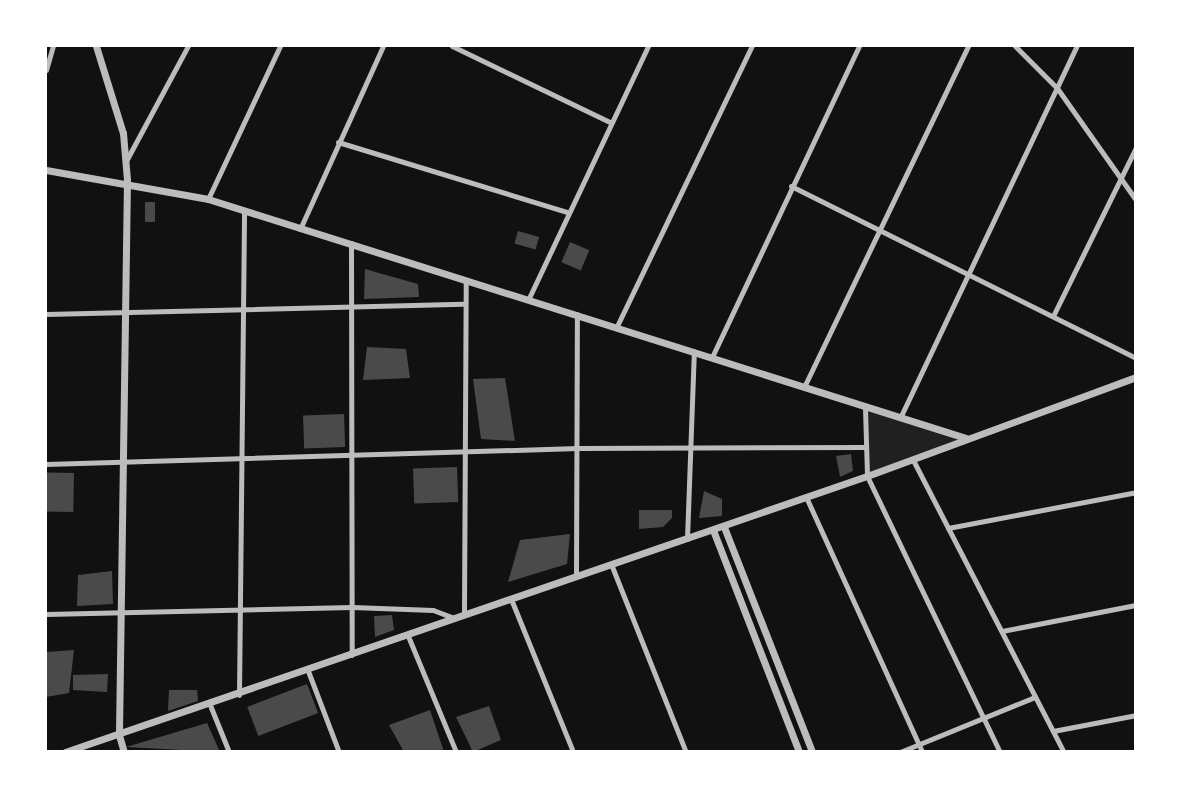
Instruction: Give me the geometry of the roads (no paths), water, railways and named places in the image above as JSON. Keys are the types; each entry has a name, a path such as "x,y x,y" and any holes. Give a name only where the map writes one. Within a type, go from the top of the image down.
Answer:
{"street":[{"path":"46,70 52,46"},
{"path":"96,46 126,160 127,180 119,735 124,751"},
{"path":"126,160 188,46"},
{"path":"208,199 280,46"},
{"path":"300,229 383,46"},
{"path":"452,46 610,122"},
{"path":"528,300 567,212 648,46"},
{"path":"617,326 752,46"},
{"path":"712,357 859,46"},
{"path":"804,387 968,46"},
{"path":"1015,46 1057,88 1119,181 1136,200"},
{"path":"900,418 1077,46"},
{"path":"338,142 567,212"},
{"path":"1054,313 1136,147"},
{"path":"46,170 127,180 208,199 967,438"},
{"path":"791,186 968,274 1054,313 1136,358"},
{"path":"239,695 244,459 244,212"},
{"path":"351,243 354,456 352,655"},
{"path":"464,613 467,453 463,303 466,281"},
{"path":"46,314 463,303"},
{"path":"576,575 577,314"},
{"path":"688,539 694,351"},
{"path":"65,751 211,705 408,636 464,613 724,527 1136,377"},
{"path":"865,408 867,477 1000,751"},
{"path":"46,464 578,448 866,447"},
{"path":"913,460 1064,751"},
{"path":"948,528 1136,492"},
{"path":"805,496 922,751"},
{"path":"724,527 812,751"},
{"path":"713,530 799,751"},
{"path":"611,564 686,751"},
{"path":"511,599 573,751"},
{"path":"1002,631 1136,605"},
{"path":"46,614 352,607 433,610 454,618"},
{"path":"408,636 456,751"},
{"path":"308,671 340,751"},
{"path":"900,751 1035,697"},
{"path":"211,705 229,751"},
{"path":"1053,731 1136,715"}]}
